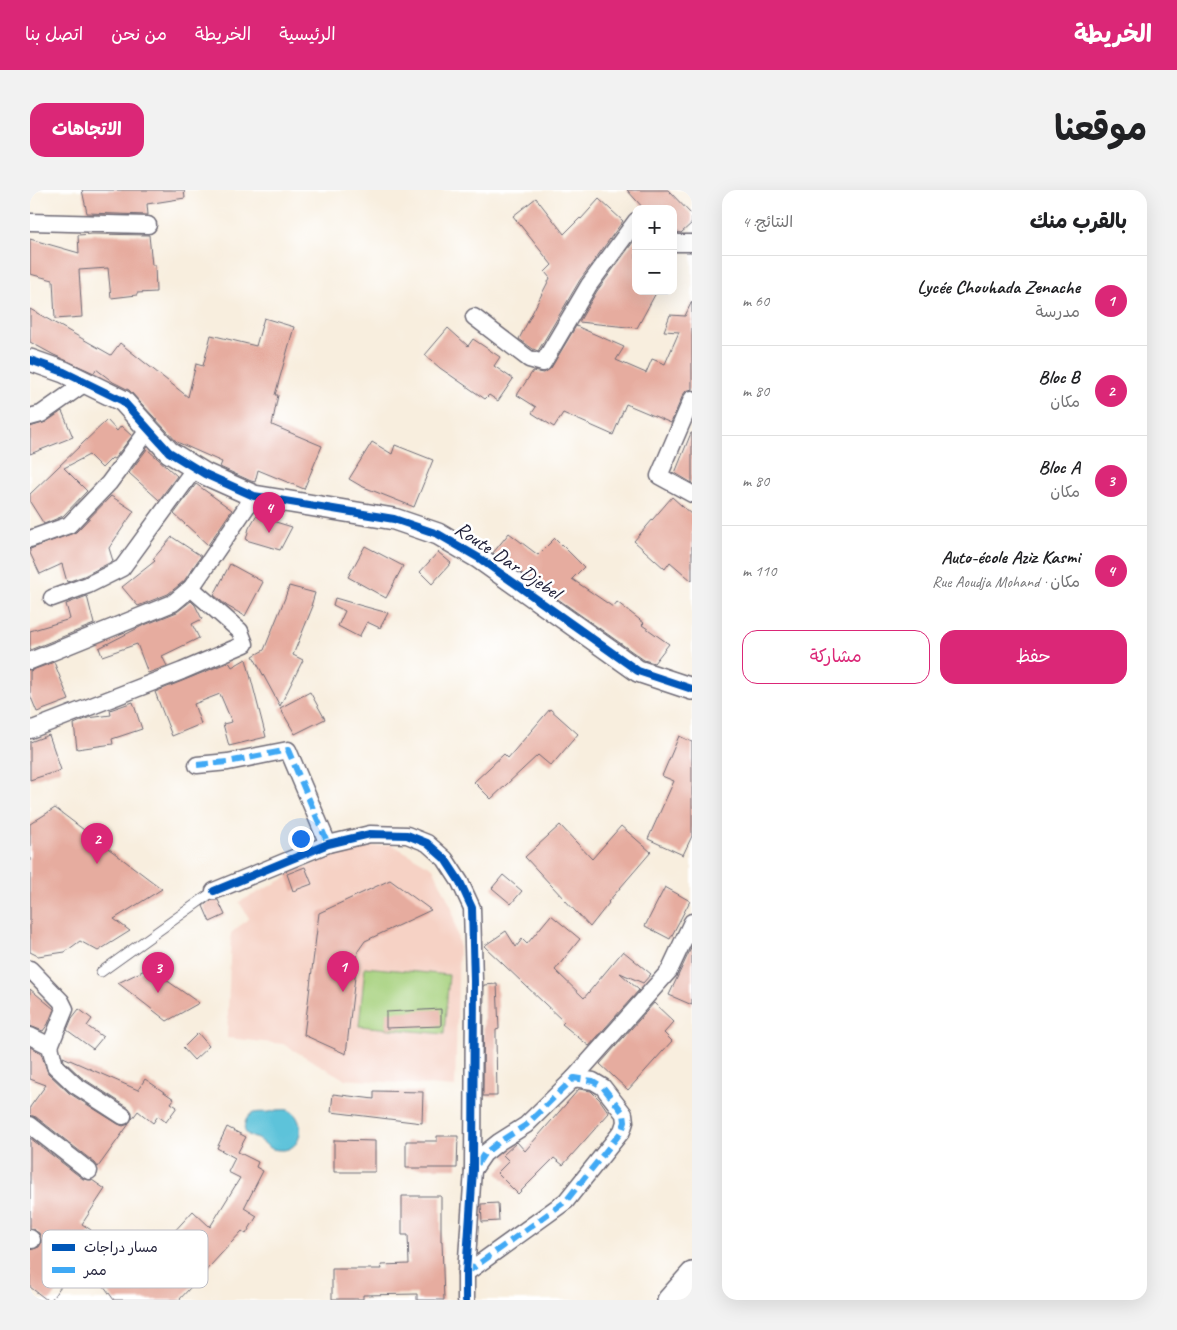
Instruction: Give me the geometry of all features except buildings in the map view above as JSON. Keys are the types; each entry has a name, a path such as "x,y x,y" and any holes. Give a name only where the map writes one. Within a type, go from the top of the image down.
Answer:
{"street":[{"path":"30,222 148,224"},
{"path":"474,317 529,359 543,364 589,285 632,226"},
{"path":"677,243 692,243"},
{"name":"Route Dar Djebel","path":"30,360 64,372 123,402 170,452 205,474 254,496 394,519 438,534 479,558 638,670 692,689"},
{"path":"30,417 41,414 85,383"},
{"path":"692,399 659,476 692,494"},
{"path":"30,539 69,525 108,483 149,429"},
{"path":"52,598 88,585 122,568 195,468"},
{"path":"30,661 173,603 191,588 254,496"},
{"path":"30,730 182,671 245,644 240,631 191,588"},
{"path":"196,765 228,762 288,750 328,844"},
{"path":"214,891 328,844 370,834 407,835 427,843 445,859 460,882 472,908 474,981 473,1170 466,1300"},
{"path":"473,1170 484,1154 526,1125 574,1078 670,971 692,922"},
{"path":"30,969 61,1001 65,1009 50,1046 55,1066 75,1085 123,1116"},
{"path":"30,1036 50,1046"},
{"path":"466,1273 566,1201 622,1131 625,1122 624,1114 603,1087 593,1081 574,1078"},
{"path":"30,1125 89,1171"},
{"path":"668,1300 692,1273"},
{"path":"689,1300 692,1297"}],"lane":[{"path":"101,972 214,891"}],"shaded area":[{"path":"391,844 433,868 452,908 459,945 455,1087 344,1079 283,1044 227,1038 231,933 249,918 239,902 338,851"}],"green space":[{"path":"365,967 449,975 444,1034 359,1026"}],"water":[{"path":"287,1110 293,1113 300,1124 299,1137 291,1148 276,1150 245,1132 245,1123 250,1115"}],"marked path":[{"path":"197,765 228,762 288,750 328,844"},
{"path":"466,1273 566,1201 622,1131 625,1122 624,1114 603,1087 593,1081 574,1078 526,1125 484,1154 475,1168"}],"cycle path":[{"path":"30,360 64,372 123,401 169,452 205,474 254,496 394,519 438,534 479,558 638,671 692,689"},
{"path":"214,891 328,844 370,834 407,835 427,843 445,859 460,882 472,908 474,981 473,1170 466,1300"}],"place":[{"name":"Auto-école Aziz Kasmi","path":"269,533"},
{"name":"Bloc B","path":"97,864"},
{"name":"Lycée Chouhada Zenache","path":"343,992"},
{"name":"Bloc A","path":"158,993"}]}
